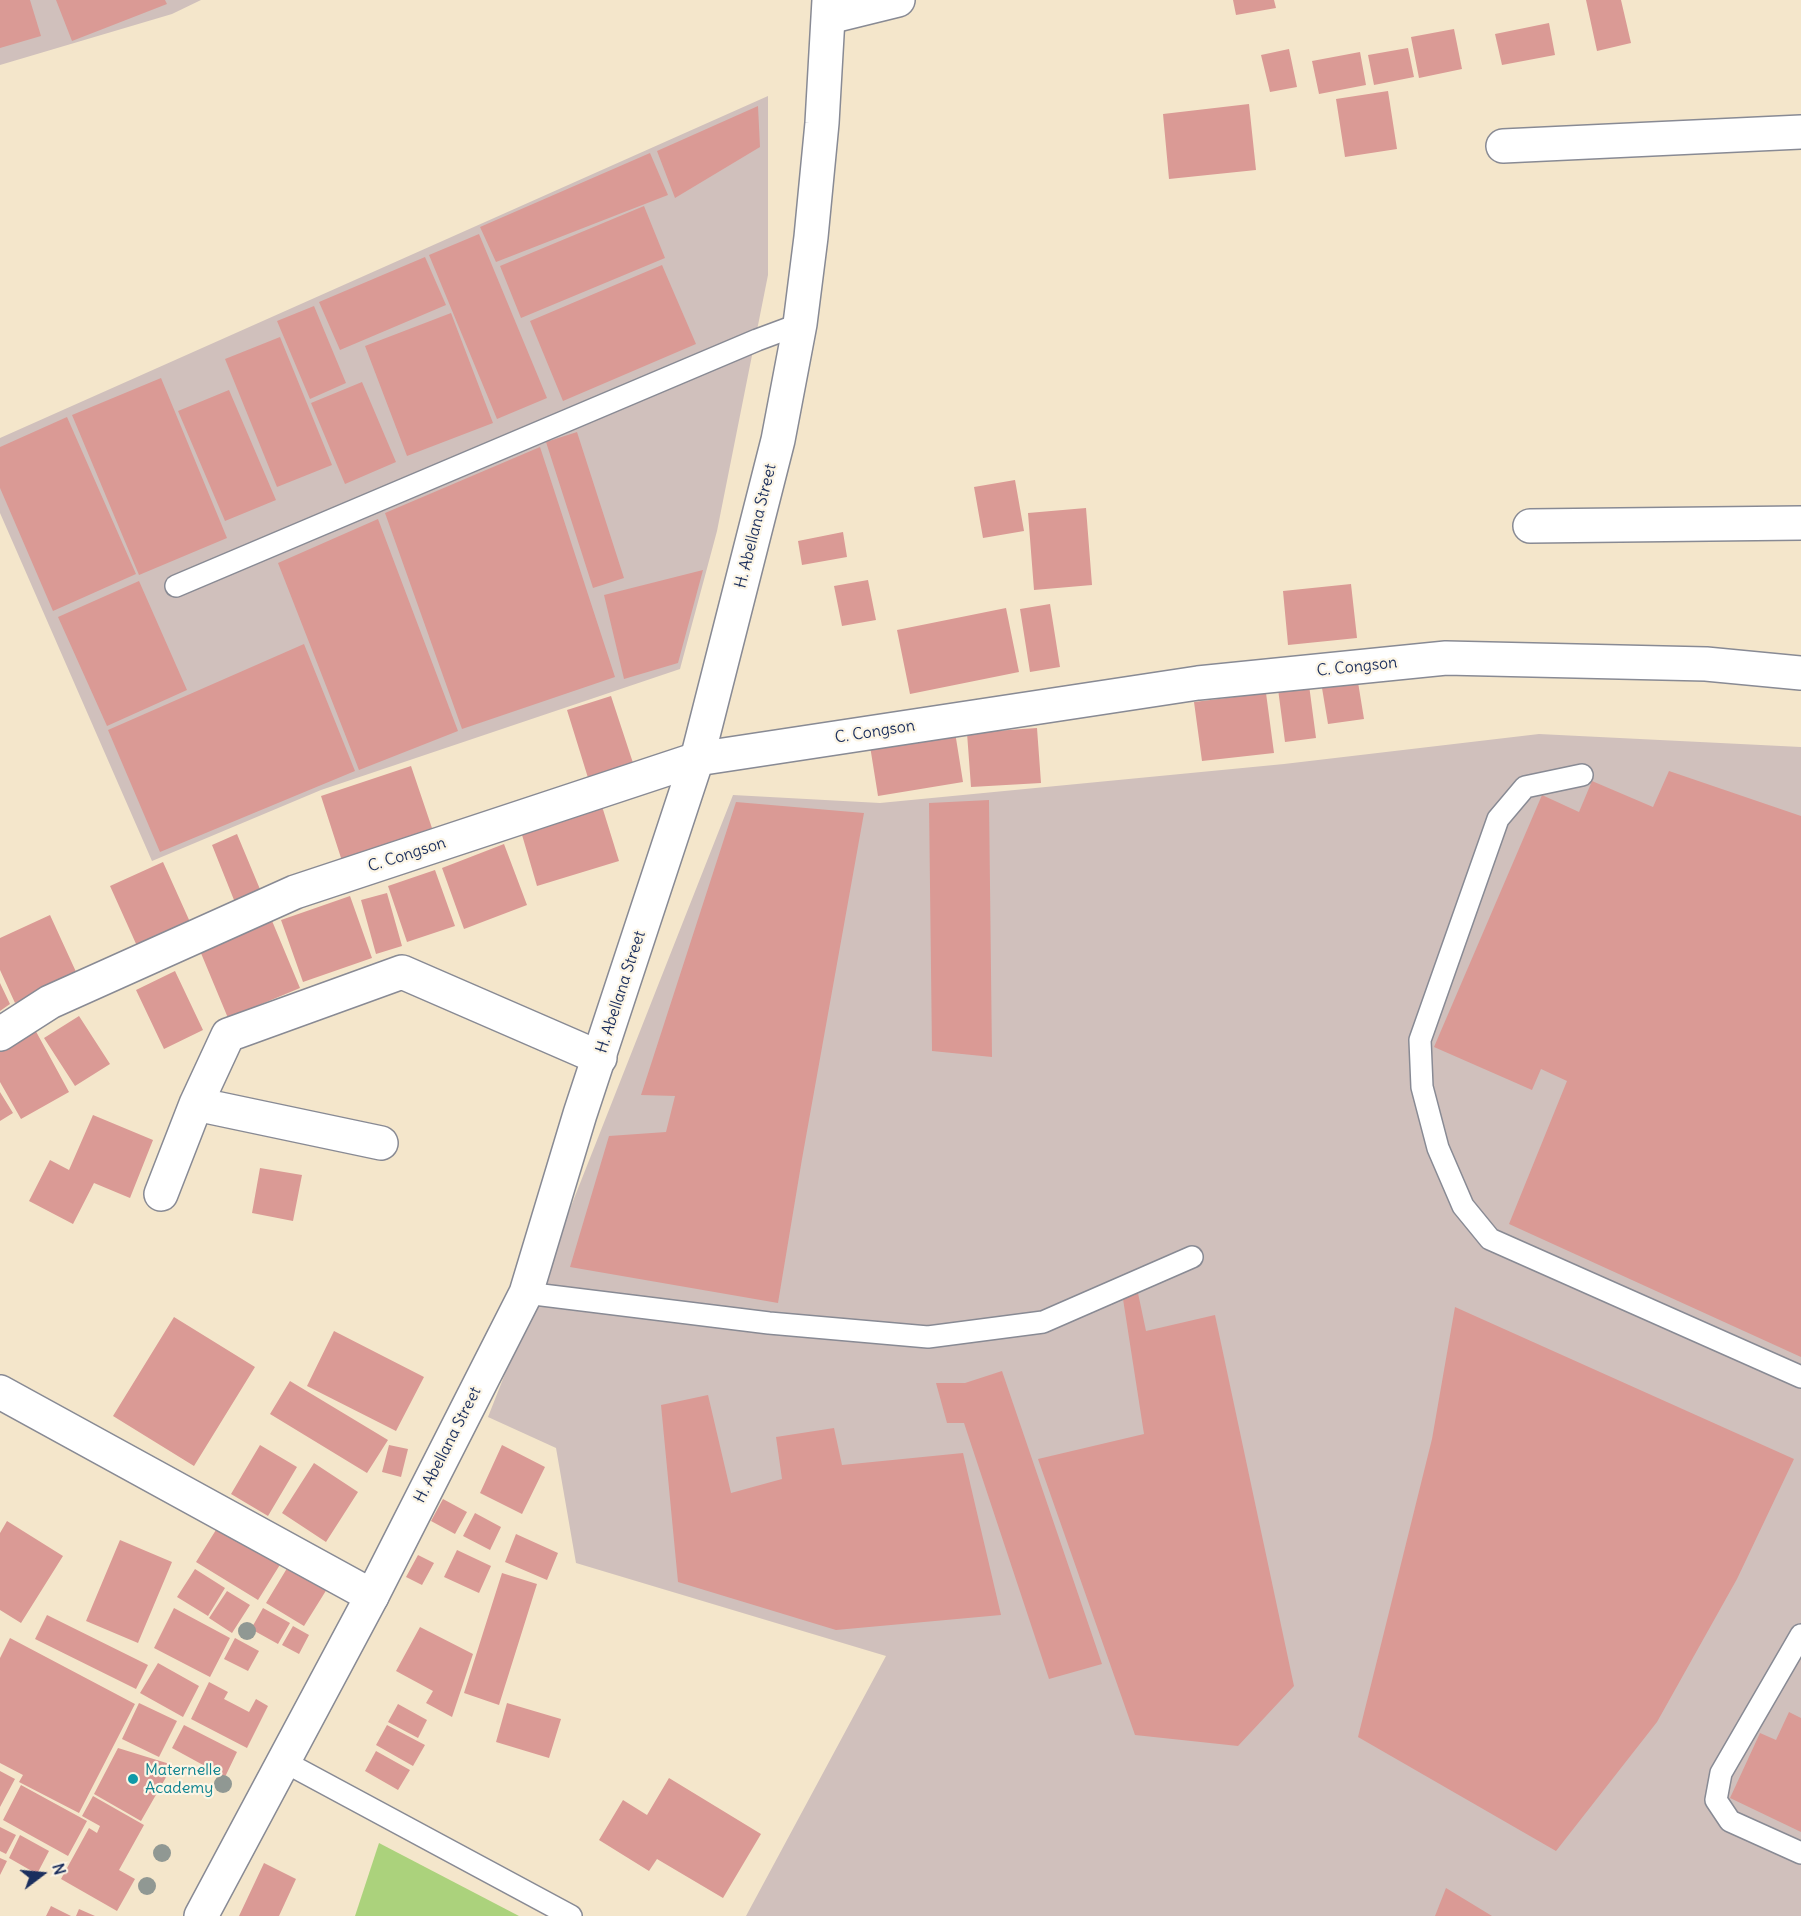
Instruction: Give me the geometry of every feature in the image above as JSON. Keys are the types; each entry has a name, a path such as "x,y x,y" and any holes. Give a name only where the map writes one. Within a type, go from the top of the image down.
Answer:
{"street":[{"path":"829,8 898,0"},
{"name":"H. Abellana Street","path":"201,1916 372,1596 525,1293 580,1114 697,759 778,440 800,324 822,123 829,8"},
{"path":"1503,146 1801,132"},
{"path":"1530,526 1801,523"},
{"name":"C. Congson","path":"0,1034 50,1002 295,892 697,759 1198,683 1446,658 1706,664 1801,673"},
{"path":"161,1194 196,1104 228,1035 402,972 600,1058"},
{"path":"196,1104 381,1143"},
{"path":"0,1392 372,1596"}],"lane":[{"path":"176,586 800,324"},
{"path":"1582,775 1525,787 1498,819 1420,1040 1422,1087 1438,1148 1463,1206 1490,1239 1801,1377"},
{"path":"525,1293 769,1323 928,1337 1043,1322 1192,1257"},
{"path":"1801,1635 1721,1773 1716,1800 1730,1821 1801,1853"},
{"path":"283,1761 571,1916"}],"shaded area":[{"path":"0,0 201,0 172,14 0,65"},
{"path":"768,96 768,275 717,531 680,669 321,790 152,861 0,513 0,438"},
{"path":"1539,734 1801,747 1801,1916 746,1916 886,1656 576,1563 556,1448 488,1417 733,795 880,803 1284,764"}],"green space":[{"path":"379,1843 519,1916 355,1916"}],"building":[{"path":"0,0 30,0 41,36 0,48"},
{"path":"56,0 165,0 167,4 72,41"},
{"path":"1233,0 1274,0 1276,8 1236,15"},
{"path":"1586,0 1621,0 1631,43 1597,51"},
{"path":"1549,23 1555,55 1502,65 1495,34"},
{"path":"1454,29 1462,69 1419,78 1411,37"},
{"path":"1408,48 1414,77 1374,85 1368,55"},
{"path":"1289,49 1297,87 1270,92 1261,55"},
{"path":"1360,52 1366,85 1319,94 1312,61"},
{"path":"1388,91 1397,149 1345,157 1336,99"},
{"path":"1249,104 1256,170 1169,179 1163,114"},
{"path":"758,106 760,147 675,198 657,151"},
{"path":"650,153 668,195 496,262 480,227"},
{"path":"644,206 665,258 521,318 500,266"},
{"path":"479,234 547,398 497,419 429,255"},
{"path":"425,257 446,305 340,350 319,302"},
{"path":"662,265 696,344 563,401 530,321"},
{"path":"314,306 346,383 310,399 277,321"},
{"path":"451,313 493,423 407,456 365,346"},
{"path":"280,337 332,465 277,487 225,359"},
{"path":"161,378 227,538 139,575 72,415"},
{"path":"362,382 396,462 345,484 311,403"},
{"path":"229,390 276,500 225,521 178,411"},
{"path":"67,417 136,574 53,611 0,488 0,447"},
{"path":"577,432 624,578 593,588 546,442"},
{"path":"540,447 615,677 462,729 385,513"},
{"path":"1015,480 1024,531 983,538 974,487"},
{"path":"1086,508 1092,585 1034,590 1028,513"},
{"path":"378,519 458,731 359,770 278,563"},
{"path":"843,532 847,557 802,565 798,541"},
{"path":"703,570 678,663 624,679 604,595"},
{"path":"868,580 876,620 842,626 834,586"},
{"path":"139,581 187,690 107,726 58,617"},
{"path":"1351,584 1357,638 1288,645 1283,591"},
{"path":"1050,604 1060,667 1030,672 1020,609"},
{"path":"1006,608 1019,672 910,694 897,630"},
{"path":"304,644 355,771 160,852 108,730"},
{"path":"1357,676 1364,719 1328,724 1321,682"},
{"path":"1309,685 1316,738 1285,742 1278,689"},
{"path":"1266,693 1274,753 1202,761 1194,702"},
{"path":"611,696 634,766 589,781 567,710"},
{"path":"1037,728 1041,783 971,787 967,733"},
{"path":"955,732 963,782 878,796 870,746"},
{"path":"411,766 433,831 342,861 321,796"},
{"path":"1669,771 1801,816 1801,1357 1509,1224 1567,1081 1541,1069 1532,1090 1434,1047 1542,795 1579,812 1592,781 1653,807"},
{"path":"989,800 992,1057 932,1051 929,803"},
{"path":"736,802 864,813 778,1303 570,1267 609,1136 666,1132 675,1096 641,1095"},
{"path":"601,803 619,861 537,886 520,828"},
{"path":"237,834 262,894 236,905 212,845"},
{"path":"504,844 527,905 464,929 442,868"},
{"path":"163,862 190,922 137,946 110,886"},
{"path":"435,870 455,926 407,942 388,886"},
{"path":"387,893 402,946 376,954 361,900"},
{"path":"350,896 372,958 303,982 281,920"},
{"path":"50,915 77,974 15,1003 0,970 0,938"},
{"path":"270,916 300,988 228,1018 198,946"},
{"path":"175,971 203,1030 164,1049 136,990"},
{"path":"0,983 10,1004 0,1011"},
{"path":"79,1016 110,1064 75,1086 44,1038"},
{"path":"33,1026 69,1092 21,1119 0,1082 0,1044"},
{"path":"0,1092 13,1113 0,1121"},
{"path":"93,1115 153,1140 130,1198 94,1183 73,1224 29,1201 50,1160 69,1170"},
{"path":"260,1168 302,1175 293,1221 252,1213"},
{"path":"1138,1293 1146,1331 1215,1315 1294,1686 1238,1746 1135,1735 1038,1459 1144,1434 1123,1299"},
{"path":"1455,1307 1794,1459 1737,1579 1657,1722 1556,1851 1358,1737 1432,1439"},
{"path":"174,1317 255,1367 194,1466 113,1416"},
{"path":"334,1331 424,1377 396,1431 307,1386"},
{"path":"1002,1371 1102,1664 1049,1679 964,1423 947,1423 936,1383 965,1383"},
{"path":"290,1381 388,1440 367,1473 270,1414"},
{"path":"708,1395 731,1493 782,1479 776,1437 834,1428 842,1465 963,1453 1001,1615 836,1630 678,1582 661,1405"},
{"path":"260,1445 297,1467 268,1516 231,1494"},
{"path":"389,1445 408,1449 401,1477 382,1472"},
{"path":"502,1445 545,1467 522,1514 480,1493"},
{"path":"314,1463 358,1492 326,1542 282,1513"},
{"path":"443,1499 467,1512 455,1534 431,1521"},
{"path":"475,1513 501,1527 490,1550 463,1536"},
{"path":"224,1517 286,1555 258,1600 196,1562"},
{"path":"7,1521 63,1556 21,1623 0,1610 0,1533"},
{"path":"516,1534 558,1553 547,1580 505,1562"},
{"path":"120,1540 172,1562 138,1643 86,1621"},
{"path":"457,1550 491,1566 479,1593 444,1577"},
{"path":"418,1555 434,1563 422,1585 406,1577"},
{"path":"289,1565 327,1589 304,1626 266,1603"},
{"path":"195,1569 225,1588 208,1616 177,1597"},
{"path":"502,1573 537,1584 499,1705 464,1693"},
{"path":"227,1591 250,1605 232,1633 209,1618"},
{"path":"174,1608 230,1638 210,1677 154,1648"},
{"path":"263,1608 290,1623 278,1644 251,1629"},
{"path":"47,1615 148,1665 136,1689 35,1639"},
{"path":"293,1626 309,1635 299,1654 282,1645"},
{"path":"420,1627 473,1654 452,1717 426,1703 433,1691 396,1671"},
{"path":"10,1638 135,1704 79,1813 19,1782 23,1775 0,1763 0,1658"},
{"path":"235,1638 259,1651 248,1671 224,1659"},
{"path":"158,1663 199,1686 183,1717 140,1693"},
{"path":"209,1682 228,1692 224,1699 249,1712 256,1699 268,1706 247,1748 191,1719"},
{"path":"139,1703 177,1721 159,1757 122,1739"},
{"path":"507,1703 561,1719 549,1758 496,1742"},
{"path":"398,1704 427,1720 418,1738 388,1722"},
{"path":"1789,1712 1801,1718 1801,1832 1730,1798 1760,1733 1776,1740"},
{"path":"184,1725 237,1752 225,1777 172,1748"},
{"path":"387,1725 425,1745 413,1766 376,1745"},
{"name":"Maternelle Academy","path":"118,1748 173,1765 141,1821 94,1794"},
{"path":"376,1751 410,1770 398,1790 365,1771"},
{"path":"0,1771 15,1779 0,1807"},
{"path":"669,1778 761,1834 723,1898 657,1859 649,1871 599,1840 623,1800 647,1815"},
{"path":"21,1785 87,1821 68,1856 3,1820"},
{"path":"93,1796 144,1825 119,1870 135,1879 117,1911 61,1879 89,1828 97,1833 100,1826 82,1816"},
{"path":"0,1827 16,1835 6,1854 0,1851"},
{"path":"20,1835 49,1851 37,1874 9,1858"},
{"path":"0,1858 7,1861 0,1875"},
{"path":"264,1863 296,1879 279,1916 239,1916"},
{"path":"1446,1888 1492,1916 1435,1916"},
{"path":"51,1906 71,1916 46,1916"},
{"path":"79,1909 95,1916 76,1916"}],"place":[{"name":"Maternelle Academy","path":"133,1779"}]}
